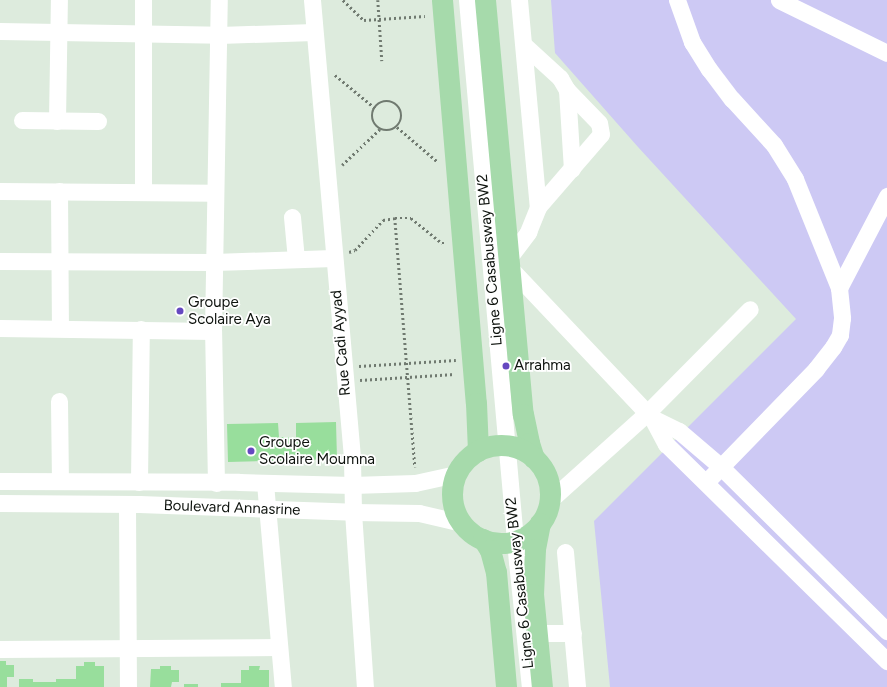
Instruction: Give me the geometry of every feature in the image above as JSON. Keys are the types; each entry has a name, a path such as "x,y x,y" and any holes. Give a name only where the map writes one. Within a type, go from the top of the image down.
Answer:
{"main road":[{"path":"485,0 523,414 529,443 534,458 547,478 549,485 549,501 540,523 533,575 536,633 542,687"},
{"path":"443,7 473,366 494,447"},
{"path":"534,458 517,448 494,447 465,461 456,474 453,499 454,508 462,523 471,533 483,539 510,541 528,534 540,523"},
{"path":"483,539 490,550 496,572 506,687"}],"street":[{"path":"57,121 59,0"},
{"path":"143,0 143,192"},
{"path":"216,482 213,331 214,192 219,0"},
{"name":"Rue Cadi Ayyad","path":"312,0 333,258 352,459 353,512 365,687"},
{"name":"Ligne 6 Casabusway BW2","path":"458,0 494,447 510,541 530,687"},
{"name":"Ligne 6 Casabusway BW2","path":"467,0 494,447"},
{"path":"519,0 538,207"},
{"path":"677,0 692,42 709,69 732,99 774,145 796,179 839,288 842,318 840,335 833,347 816,369 706,482"},
{"path":"779,0 887,54"},
{"path":"0,31 219,35 314,32"},
{"path":"524,46 560,78 567,90 600,126 601,134 538,207 528,232 508,263 649,416 666,444 887,661"},
{"path":"567,90 572,169"},
{"path":"22,120 98,121"},
{"path":"0,191 214,192"},
{"path":"59,191 60,327"},
{"path":"839,288 887,196"},
{"path":"292,217 296,259"},
{"path":"0,261 214,262 333,258"},
{"path":"549,501 649,416 750,309"},
{"path":"0,328 60,327 213,331"},
{"path":"139,482 141,329"},
{"path":"59,401 60,481"},
{"path":"649,416 679,431 720,466 887,631"},
{"name":"Boulevard Annasrine","path":"0,481 216,482 352,485 415,483 456,474"},
{"path":"265,483 283,687"},
{"name":"Boulevard Annasrine","path":"0,503 127,504 419,513 462,523"},
{"path":"127,504 128,687"},
{"name":"Ligne 6 Casabusway BW2","path":"510,541 520,687"},
{"path":"565,552 577,687"},
{"path":"536,633 572,633"},
{"path":"0,649 280,647"}],"path":[{"path":"343,0 364,20 380,20 443,7"},
{"path":"378,0 382,61"},
{"path":"318,73 334,74 375,108"},
{"path":"386,101 394,103 399,107 402,114 401,121 397,127 391,131 380,129 374,122 372,115 375,108 380,103 386,101"},
{"path":"397,127 446,169 456,169"},
{"path":"326,166 344,165 380,129"},
{"path":"333,258 355,250 383,220 395,218 411,218 442,243 462,243"},
{"path":"395,218 415,470"},
{"path":"344,374 406,364 473,366"},
{"path":"344,374 408,377 473,366"}],"shaded area":[{"path":"551,0 887,0 887,687 610,687 594,521 796,319 638,147 555,53"}],"building":[{"path":"336,422 337,459 228,462 227,424 278,423 279,437 296,437 296,423"},
{"path":"0,661 6,661 6,665 14,665 14,677 7,677 7,687 0,687"},
{"path":"84,662 95,662 95,666 104,666 104,687 19,687 19,679 33,679 33,682 56,682 56,679 76,679 76,666 84,666"},
{"path":"160,666 171,666 171,670 179,670 179,682 172,682 171,687 150,687 151,669 160,669"},
{"path":"249,666 260,666 259,670 269,670 269,687 221,687 221,683 241,683 241,670 249,670"},
{"path":"184,684 198,684 198,687 184,687"}],"place":[{"name":"Groupe Scolaire Aya","path":"180,311"},
{"name":"Arrahma","path":"506,366"},
{"name":"Groupe Scolaire Moumna","path":"251,451"}]}
